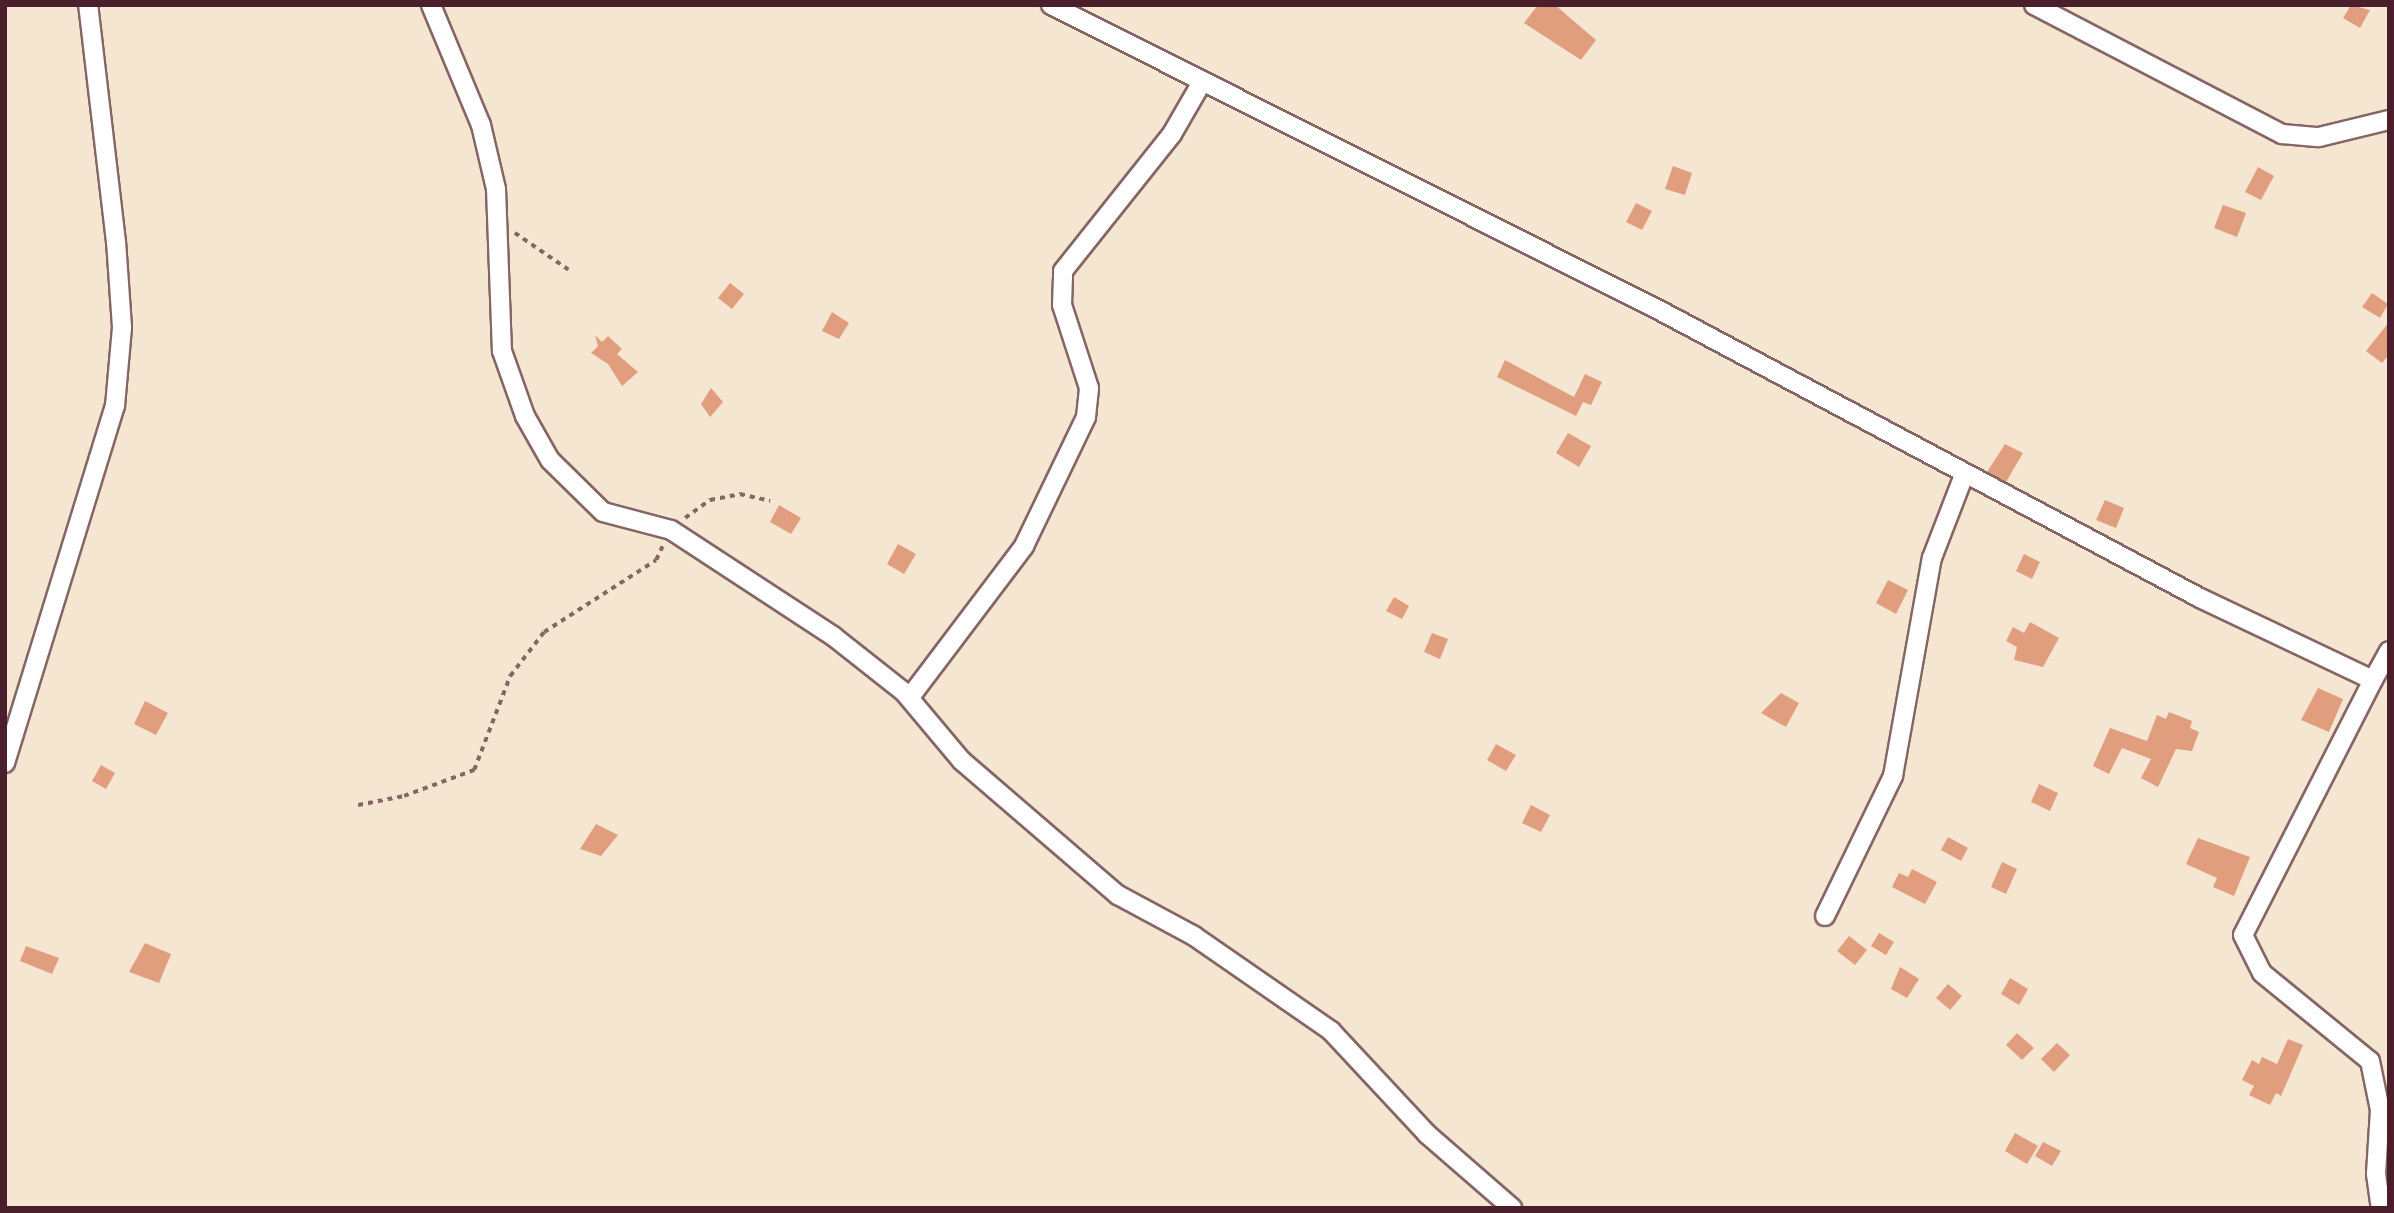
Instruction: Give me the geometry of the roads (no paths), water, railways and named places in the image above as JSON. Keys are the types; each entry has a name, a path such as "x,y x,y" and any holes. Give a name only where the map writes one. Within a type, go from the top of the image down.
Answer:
{"street":[{"path":"5,763 115,406 122,327 117,254 88,5"},
{"path":"430,5 481,125 502,225 499,331 525,416 550,460 594,506 671,530 796,608 910,697 962,761 1118,895 1194,936 1331,1031 1427,1134 1512,1208"},
{"path":"1051,5 1657,309 1964,475 2373,680"},
{"path":"2034,5 2282,134 2319,136 2389,120"},
{"path":"910,697 1024,545 1086,416 1089,388 1062,305 1063,271 1172,135 1202,82"},
{"path":"1825,916 1893,776 1932,558 1964,475"},
{"path":"2381,1208 2376,1174 2381,1110 2370,1061 2262,973 2243,935 2389,651"}]}
